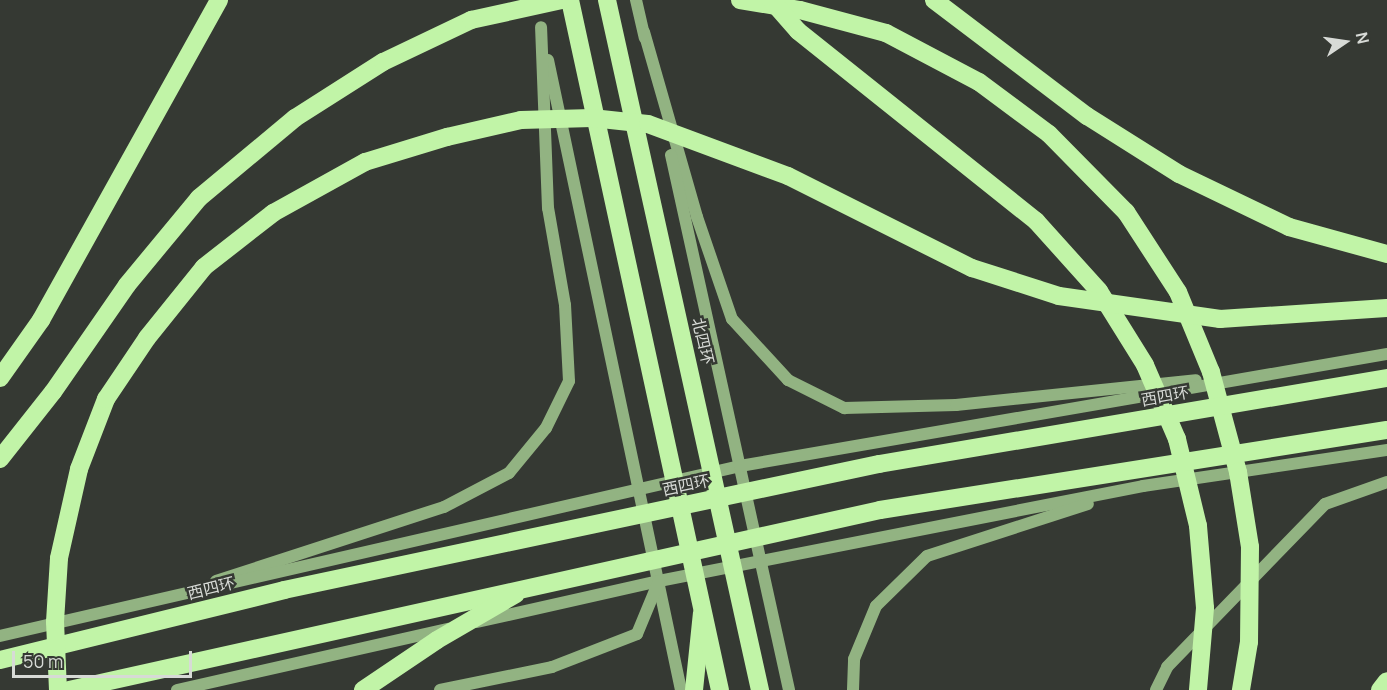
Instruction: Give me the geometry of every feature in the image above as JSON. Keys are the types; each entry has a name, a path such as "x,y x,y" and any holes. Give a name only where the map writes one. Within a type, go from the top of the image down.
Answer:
{"highway":[{"path":"0,378 41,320 219,0"},
{"path":"0,459 53,392 127,285 199,198 295,118 383,62 471,20 562,0"},
{"path":"570,0 703,602 720,690"},
{"name":"北四环","path":"607,0 760,690"},
{"path":"740,0 800,10 886,33 979,82 1049,134 1126,212 1178,292 1211,372 1238,472 1250,547 1249,642 1241,690"},
{"path":"771,0 815,45 1036,221 1099,291 1146,365 1177,439 1198,526 1205,608 1198,690"},
{"path":"934,0 1087,116 1179,174 1289,227 1387,254"},
{"path":"58,690 54,622 59,558 79,469 106,399 147,338 204,267 273,213 365,162 447,137 521,120 592,118 648,124 788,176 972,268 1059,296 1220,319 1387,308"},
{"name":"西四环","path":"0,660 284,590 879,464 1387,378"},
{"path":"69,690 531,585 880,510 1387,430"},
{"path":"363,690 437,640 531,585"},
{"path":"694,690 703,602"},
{"path":"1380,690 1387,681"}],"street":[{"path":"535,0 641,491 681,690"},
{"path":"636,0 763,562 789,690"},
{"path":"163,599 330,541 444,507 509,473 546,428 569,381 565,305 548,208 541,27"},
{"path":"644,32 697,217 732,318 788,380 834,404 844,408 956,405 1302,369"},
{"path":"0,636 641,491 740,466 1387,354"},
{"path":"177,690 659,581 1143,486 1387,450"},
{"path":"1156,690 1167,667 1325,504 1387,482"},
{"path":"853,690 855,659 876,606 927,556 1143,486"},
{"path":"440,690 552,667 637,634 659,581"}]}
